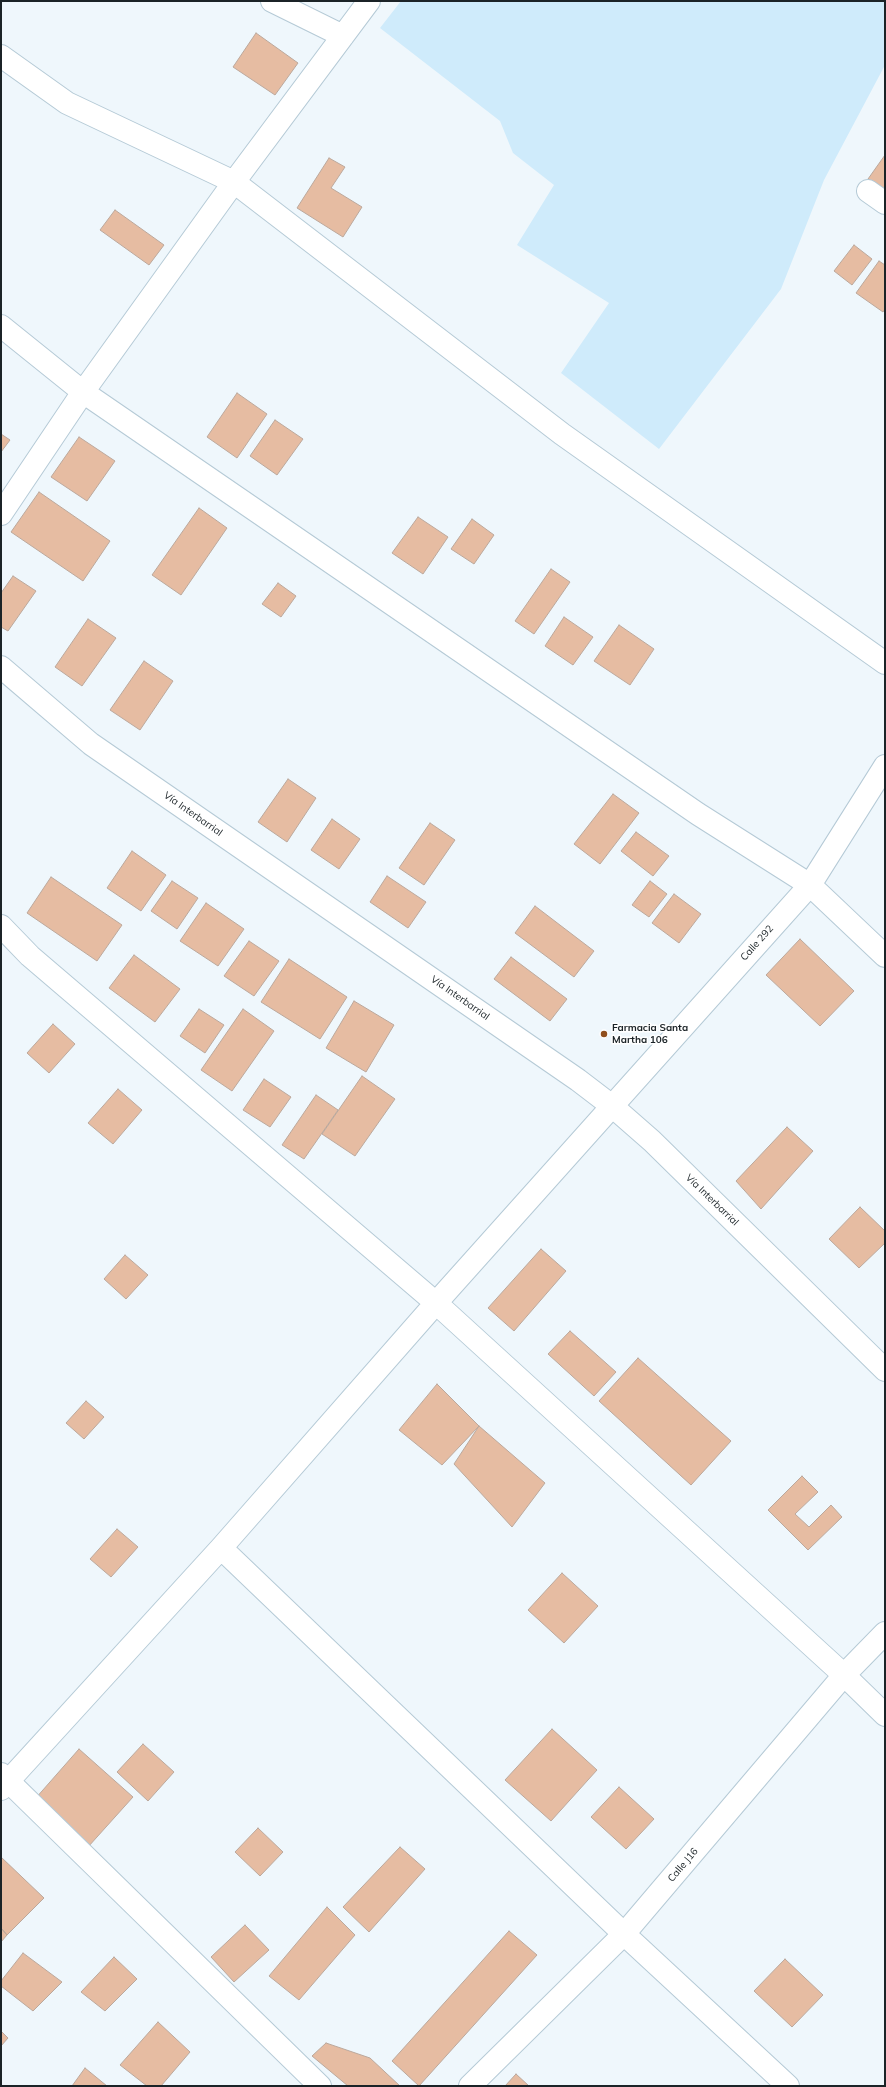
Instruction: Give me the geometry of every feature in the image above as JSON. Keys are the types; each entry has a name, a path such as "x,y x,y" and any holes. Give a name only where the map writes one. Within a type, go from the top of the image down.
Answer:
{"street":[{"path":"272,1 343,36"},
{"path":"1,514 83,392 234,182 369,1"},
{"path":"1,56 67,103 234,182 562,434 885,663"},
{"path":"1,326 83,392 698,814 810,885 885,956"},
{"name":"Vía Interbarrial","path":"1,667 91,744 571,1075 612,1106 652,1141 885,1370"},
{"name":"Calle 292","path":"4,1782 221,1548 436,1303 810,885 885,766"},
{"path":"1,926 30,956 436,1303 844,1675 885,1715"},
{"path":"221,1548 624,1934 788,2086"},
{"name":"Calle J16","path":"470,2086 624,1934 844,1675 885,1633"},
{"path":"4,1782 320,2086"}],"shaded area":[{"path":"401,1 885,1 885,65 824,180 781,289 659,449 561,373 609,303 517,245 554,185 513,153 500,121 380,28"}],"building":[{"path":"256,33 298,63 275,95 233,67"},
{"path":"885,155 885,191 868,179"},
{"path":"329,158 345,167 331,188 362,207 343,237 297,208"},
{"path":"115,210 164,245 149,265 100,230"},
{"path":"854,245 872,259 852,285 834,271"},
{"path":"879,261 885,265 885,309 883,312 856,293"},
{"path":"237,393 267,414 237,458 207,437"},
{"path":"275,420 303,439 277,475 250,456"},
{"path":"1,434 10,440 1,452"},
{"path":"79,437 115,461 87,501 51,477"},
{"path":"39,492 110,541 83,581 11,532"},
{"path":"199,508 227,528 181,595 152,575"},
{"path":"418,517 448,537 423,574 392,553"},
{"path":"472,519 494,535 474,564 451,549"},
{"path":"551,569 570,582 534,634 515,621"},
{"path":"13,576 36,591 8,631 1,627 1,593"},
{"path":"278,583 296,596 281,617 262,604"},
{"path":"564,617 593,637 573,665 545,646"},
{"path":"88,619 116,638 82,686 55,667"},
{"path":"619,625 654,649 630,685 594,661"},
{"path":"144,661 173,681 140,730 110,710"},
{"path":"288,779 316,798 287,842 258,822"},
{"path":"613,794 639,813 600,864 574,844"},
{"path":"332,819 360,839 339,869 311,850"},
{"path":"430,823 455,840 424,885 399,868"},
{"path":"636,832 669,856 653,876 621,851"},
{"path":"132,851 166,875 141,911 107,888"},
{"path":"387,876 426,902 408,928 370,902"},
{"path":"51,877 122,925 97,961 27,913"},
{"path":"172,881 198,898 177,929 151,911"},
{"path":"650,881 667,894 649,917 632,905"},
{"path":"674,894 701,914 679,943 652,923"},
{"path":"206,903 244,929 218,966 180,941"},
{"path":"535,906 594,951 574,977 515,933"},
{"path":"800,939 854,991 820,1026 766,975"},
{"path":"249,941 279,961 254,996 224,976"},
{"path":"134,955 180,989 155,1022 109,988"},
{"path":"511,957 567,999 550,1021 494,979"},
{"path":"289,959 347,997 320,1039 261,1002"},
{"path":"354,1001 394,1025 366,1072 326,1048"},
{"path":"199,1009 224,1025 205,1053 180,1036"},
{"path":"243,1009 274,1031 232,1091 201,1070"},
{"path":"53,1024 75,1044 49,1073 27,1053"},
{"path":"362,1076 395,1099 355,1156 322,1134"},
{"path":"264,1079 291,1097 270,1127 243,1110"},
{"path":"118,1089 142,1110 113,1144 88,1123"},
{"path":"316,1095 338,1110 304,1159 282,1145"},
{"path":"787,1127 813,1151 761,1209 736,1181"},
{"path":"860,1207 885,1231 885,1243 859,1268 829,1239"},
{"path":"541,1249 566,1271 514,1331 488,1308"},
{"path":"125,1255 148,1275 126,1299 104,1279"},
{"path":"570,1331 616,1372 594,1396 548,1354"},
{"path":"638,1358 731,1441 691,1485 599,1401"},
{"path":"437,1384 479,1426 442,1465 399,1430"},
{"path":"86,1401 104,1417 84,1439 66,1423"},
{"path":"479,1426 545,1483 512,1527 454,1464"},
{"path":"802,1476 818,1492 795,1514 809,1527 831,1505 842,1517 808,1550 768,1510"},
{"path":"117,1529 138,1547 111,1577 90,1559"},
{"path":"562,1573 598,1606 564,1643 528,1610"},
{"path":"552,1729 597,1770 551,1821 505,1780"},
{"path":"143,1744 174,1772 148,1801 117,1772"},
{"path":"79,1749 133,1797 88,1847 35,1799"},
{"path":"619,1787 654,1819 626,1849 591,1817"},
{"path":"258,1828 283,1852 260,1876 235,1852"},
{"path":"400,1847 425,1869 369,1932 343,1907"},
{"path":"1,1857 44,1898 7,1935 1,1928"},
{"path":"327,1907 355,1935 299,2000 269,1976"},
{"path":"245,1925 269,1950 234,1982 211,1957"},
{"path":"1,1928 7,1935 1,1942"},
{"path":"509,1931 537,1955 419,2086 392,2061"},
{"path":"23,1953 62,1982 33,2011 1,1986 1,1981"},
{"path":"114,1957 137,1979 105,2011 81,1992"},
{"path":"785,1959 823,1995 792,2027 754,1991"},
{"path":"158,2022 190,2052 161,2086 147,2086 120,2065"},
{"path":"1,2031 8,2038 1,2046"},
{"path":"326,2043 370,2058 400,2086 348,2086 312,2056"},
{"path":"85,2068 107,2086 72,2086"},
{"path":"516,2074 529,2086 505,2086"}],"place":[{"name":"Farmacia Santa Martha 106","path":"604,1034"}]}
